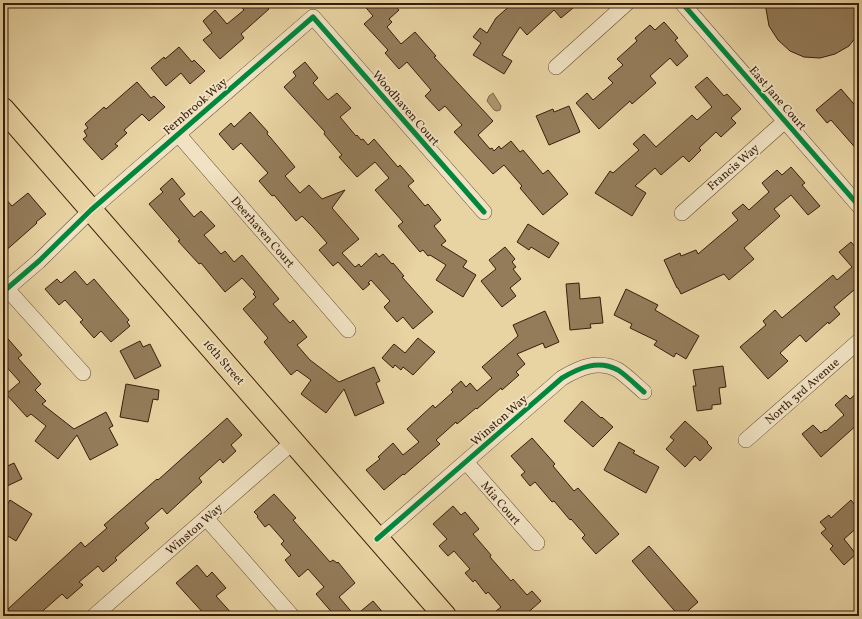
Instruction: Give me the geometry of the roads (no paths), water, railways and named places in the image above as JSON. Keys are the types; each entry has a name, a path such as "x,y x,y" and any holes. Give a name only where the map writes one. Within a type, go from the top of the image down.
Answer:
{"main road":[{"name":"16th Street","path":"3,109 445,616"}],"street":[{"path":"556,67 627,3"},
{"name":"East Jane Court","path":"682,3 859,206"},
{"name":"Fernbrook Way","path":"5,290 39,261 91,210 313,17"},
{"name":"Woodhaven Court","path":"313,17 484,212"},
{"name":"Francis Way","path":"682,213 785,121"},
{"name":"Deerhaven Court","path":"178,134 348,330"},
{"path":"5,290 83,374"},
{"name":"North 3rd Avenue","path":"746,440 859,341"},
{"name":"Winston Way","path":"377,539 562,378 579,368 598,364 617,370 644,392"},
{"name":"Winston Way","path":"94,616 293,442"},
{"name":"Mia Court","path":"466,462 537,543"},
{"path":"206,518 292,616"}]}
